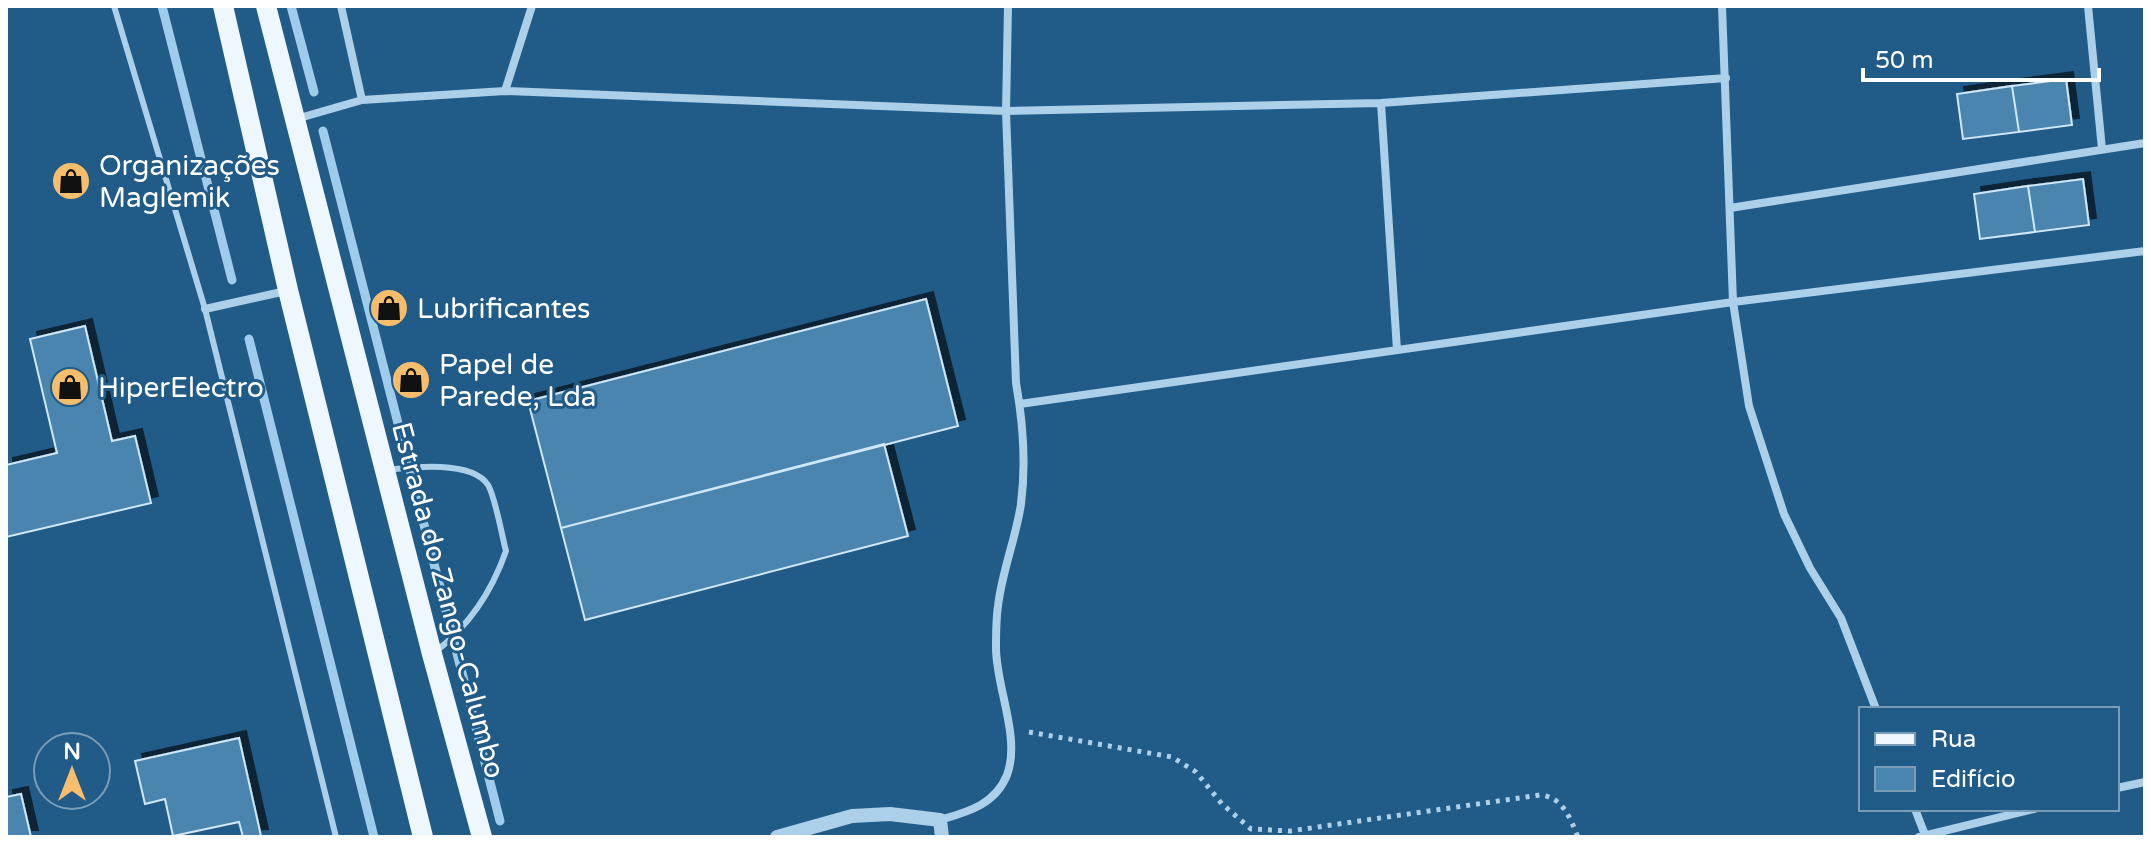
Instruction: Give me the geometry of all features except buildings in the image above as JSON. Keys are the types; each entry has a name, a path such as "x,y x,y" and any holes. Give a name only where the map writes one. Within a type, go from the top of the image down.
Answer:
{"main road":[{"path":"223,6 288,290 423,837"},
{"name":"Estrada do Zango-Calumbo","path":"266,6 304,116 385,470 482,837"}],"street":[{"path":"341,6 362,100"},
{"path":"505,91 532,6"},
{"path":"777,837 852,816 890,814 940,820 978,809 998,791 1012,757 996,652 998,605 1021,505 1023,463 1016,383 1006,111 1008,6"},
{"path":"1722,6 1733,302 1749,406 1784,514 1810,568 1841,618 1875,707"},
{"path":"2088,6 2102,149"},
{"path":"304,116 362,100 505,91 1006,111 1381,103 1726,78"},
{"path":"1381,103 1397,350"},
{"path":"1730,208 2145,143"},
{"path":"1020,404 1733,302 2145,251"},
{"path":"205,309 288,290"},
{"path":"2119,788 2145,782"},
{"path":"1916,811 1922,836 2026,811"},
{"path":"940,820 942,837"},
{"path":"1971,825 1974,837"}],"lane":[{"path":"114,6 205,309 336,837"},
{"path":"385,470 425,467 473,472 488,485 506,551 480,604 453,638 432,654"}],"path":[{"path":"1008,729 1172,757 1196,772 1222,804 1251,829 1303,830 1540,795 1551,796 1568,812 1578,837"}],"waterway":[{"path":"162,6 232,280"},
{"path":"291,6 314,92"},
{"path":"323,131 500,821"},
{"path":"249,339 374,837"}],"place":[{"name":"Organizações Maglemik","path":"71,181"},
{"name":"Lubrificantes","path":"389,308"},
{"name":"Papel de Parede, Lda","path":"411,380"},
{"name":"HiperElectro","path":"70,387"}]}
